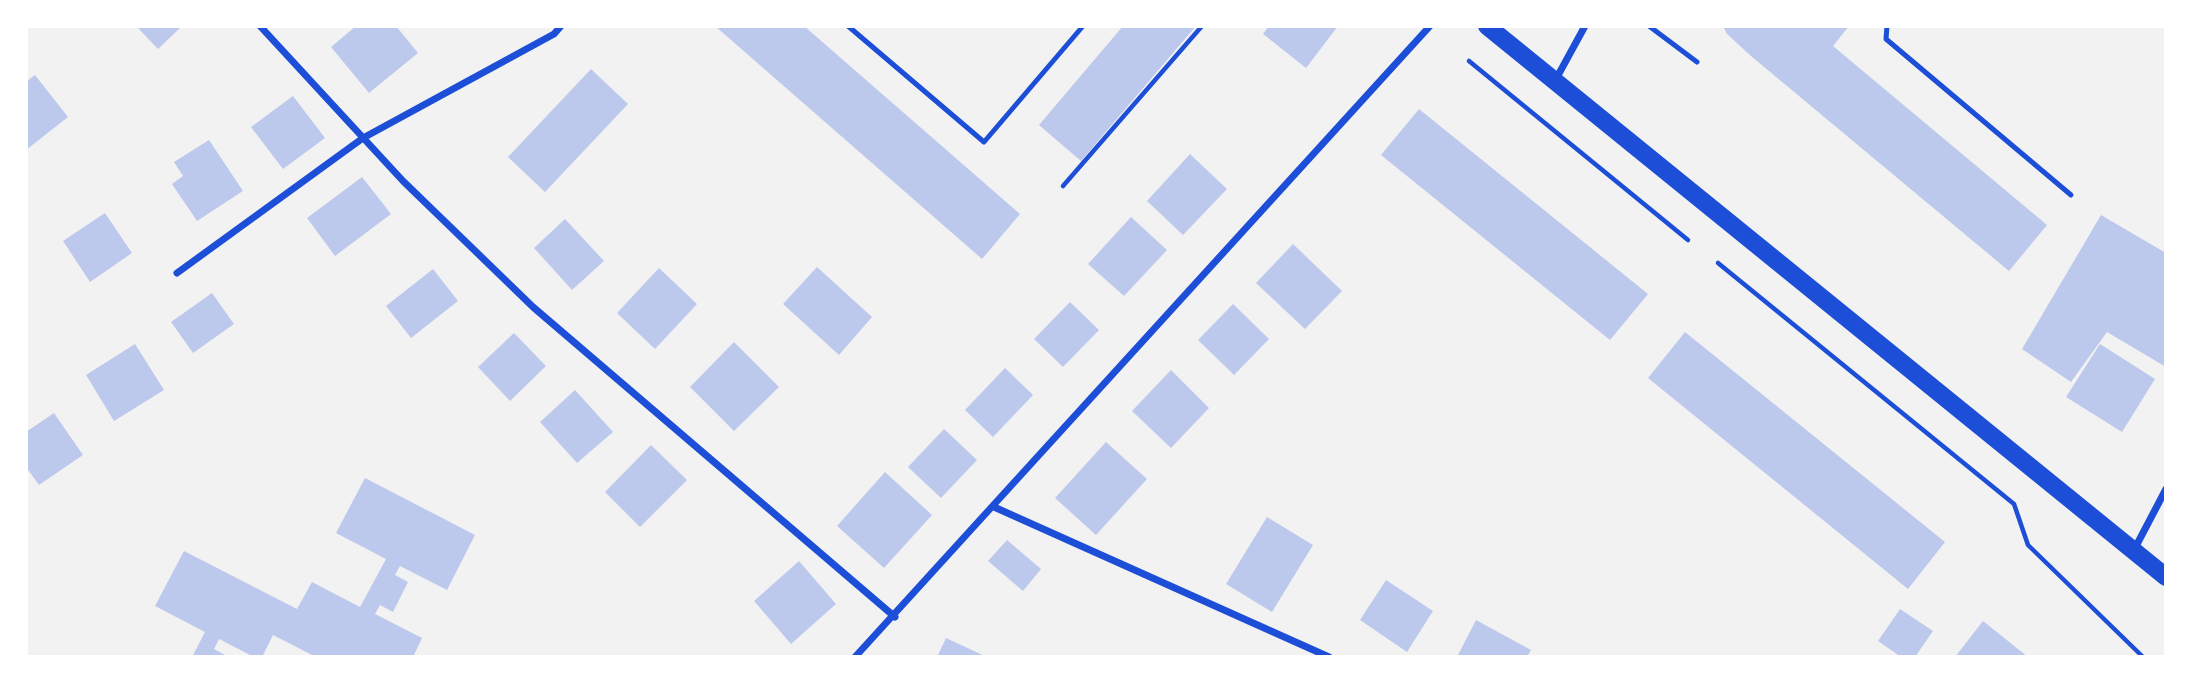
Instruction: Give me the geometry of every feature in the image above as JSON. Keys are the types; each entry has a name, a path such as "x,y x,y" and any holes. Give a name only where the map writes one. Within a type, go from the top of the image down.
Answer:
{"main road":[{"path":"1487,26 2166,577"}],"street":[{"path":"260,26 403,181 533,307 895,617"},
{"path":"177,273 363,138 554,34 561,26"},
{"path":"855,657 895,617 1430,26"},
{"path":"1554,83 1586,26"},
{"path":"2133,551 2166,489"},
{"path":"994,507 1329,657"}],"lane":[{"path":"848,26 984,142 1083,26"},
{"path":"1649,26 1697,62"},
{"path":"1887,26 1886,39 2071,195"}],"path":[{"path":"1063,186 1202,26"},
{"path":"1469,61 1688,240"},
{"path":"1717,263 2014,504 2028,545 2143,657"}],"building":[{"path":"136,26 182,26 158,49"},
{"path":"356,26 396,26 418,53 369,93 331,47"},
{"path":"715,26 804,26 1020,214 982,259"},
{"path":"1123,26 1196,26 1081,161 1039,125"},
{"path":"1269,26 1338,26 1306,68 1263,34"},
{"path":"1723,26 1849,26 1833,46 2047,225 2009,271 1751,56 1727,34"},
{"path":"591,69 628,104 545,192 508,157"},
{"path":"35,75 68,117 26,150 26,82"},
{"path":"293,96 325,138 283,169 251,127"},
{"path":"1419,109 1648,294 1610,340 1381,155"},
{"path":"209,140 243,191 197,221 172,184 183,176 174,162"},
{"path":"1190,154 1227,189 1183,235 1147,201"},
{"path":"362,177 391,214 335,256 307,218"},
{"path":"105,213 132,253 90,282 63,241"},
{"path":"2101,215 2166,253 2166,367 2107,332 2071,382 2022,349"},
{"path":"1131,217 1167,250 1124,296 1088,264"},
{"path":"565,219 604,261 572,290 534,248"},
{"path":"1293,244 1342,291 1305,329 1256,283"},
{"path":"817,267 872,317 839,355 783,304"},
{"path":"659,268 697,304 655,349 617,313"},
{"path":"433,269 458,301 411,338 386,306"},
{"path":"212,293 234,324 193,353 171,322"},
{"path":"1070,302 1099,330 1063,367 1034,339"},
{"path":"1233,304 1269,339 1234,375 1198,340"},
{"path":"1685,332 1945,542 1908,589 1648,378"},
{"path":"514,333 546,366 510,401 478,367"},
{"path":"734,342 779,387 734,431 690,387"},
{"path":"135,344 164,390 114,421 86,375"},
{"path":"2100,344 2155,379 2122,432 2066,397"},
{"path":"1005,368 1033,395 993,437 965,410"},
{"path":"1171,370 1209,408 1171,448 1132,411"},
{"path":"575,390 613,432 577,463 540,422"},
{"path":"54,413 83,455 39,485 26,467 26,432"},
{"path":"944,429 977,460 941,498 908,467"},
{"path":"1106,442 1147,479 1096,535 1055,498"},
{"path":"651,445 687,480 640,527 605,492"},
{"path":"885,472 932,515 884,568 837,526"},
{"path":"365,478 475,535 447,590 400,566 395,575 408,582 393,612 380,605 375,614 422,638 413,657 316,657 273,635 262,657 254,657 219,639 214,649 229,657 192,657 205,632 155,606 184,551 297,609 312,582 360,607 386,559 336,533"},
{"path":"1267,517 1313,545 1272,612 1226,584"},
{"path":"1007,540 1041,569 1023,591 988,561"},
{"path":"799,561 836,604 791,644 754,601"},
{"path":"1386,580 1433,611 1407,652 1360,620"},
{"path":"1900,609 1933,631 1915,657 1901,657 1878,641"},
{"path":"1476,620 1531,650 1527,657 1457,657"},
{"path":"1983,621 2028,657 1955,657"},
{"path":"946,638 987,657 937,657"}]}
